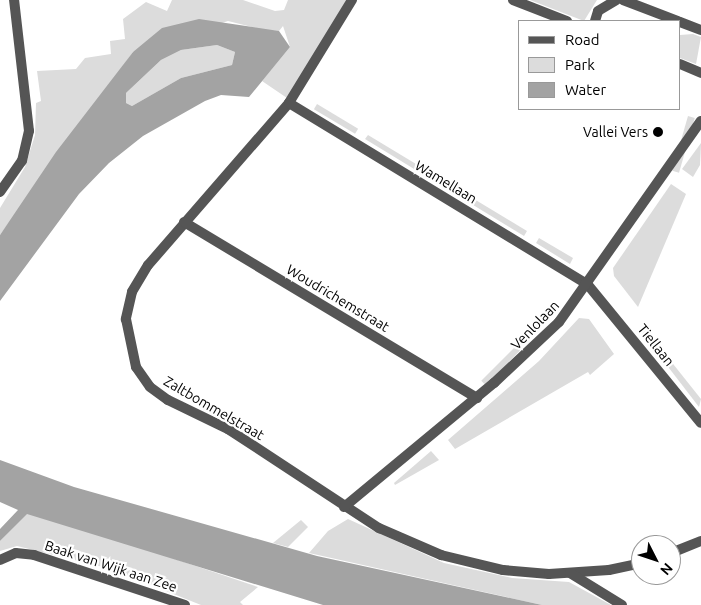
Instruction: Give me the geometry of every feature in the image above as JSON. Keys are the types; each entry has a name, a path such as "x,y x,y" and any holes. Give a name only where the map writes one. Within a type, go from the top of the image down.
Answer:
{"street":[{"path":"0,192 22,161 29,131 14,0"},
{"name":"Zaltbommelstraat","path":"352,0 289,103 148,265 132,292 126,319 136,367 168,400 228,429 344,507 441,555 503,570 570,573 631,564"},
{"path":"513,0 564,20"},
{"path":"595,20 598,11 616,0"},
{"path":"623,0 674,20"},
{"path":"681,23 701,30"},
{"path":"681,64 701,72"},
{"name":"Wamellaan","path":"289,103 588,285"},
{"name":"Venlolaan","path":"344,507 477,398 540,341 588,285 701,121"},
{"name":"Woudrichemstraat","path":"184,222 477,398"},
{"name":"Tiellaan","path":"588,285 701,423"},
{"path":"681,549 701,541"},
{"name":"Baak van Wijk aan Zee","path":"0,560 16,553 34,555 185,605"},
{"path":"570,573 622,605"}],"green space":[{"path":"172,0 243,0 275,11 284,10 288,0 348,0 287,98 262,81 290,47 283,26 279,31 264,30 228,21 133,52 0,235 0,208 25,167 35,135 36,103 41,101 37,71 76,69 85,58 111,54 110,41 125,39 123,19 146,2 167,11"},
{"path":"530,0 597,0 585,20"},
{"path":"693,34 701,37 696,64 681,58 681,35"},
{"path":"217,45 235,52 232,65 181,78 132,106 126,103 126,93 161,60 181,50"},
{"path":"317,104 358,129 355,134 314,109"},
{"path":"688,116 695,118 679,173 672,171"},
{"path":"368,135 527,231 524,236 365,139"},
{"path":"701,143 700,165 693,177 682,169"},
{"path":"671,184 686,194 638,307 614,276 613,268"},
{"path":"539,238 573,258 570,264 536,243"},
{"path":"579,318 589,319 614,354 590,375 588,372 455,449 448,440 539,361"},
{"path":"646,330 701,399 699,407 642,333"},
{"path":"518,344 522,348 485,385 481,381"},
{"path":"431,451 439,460 395,485 394,483"},
{"path":"27,513 50,517 258,587 240,602 243,605 201,605 111,569 17,546 0,551 0,541"},
{"path":"348,519 444,563 512,578 569,582 611,605 542,605 309,553 328,531"},
{"path":"301,520 308,527 288,547 273,543"}],"water":[{"path":"199,19 279,31 290,47 249,97 221,95 205,101 143,136 109,163 79,194 0,301 0,235 56,152 133,52 162,28","holes":["217,45 235,52 232,65 181,78 132,106 126,103 126,93 161,60 181,50"]},
{"path":"0,460 74,487 317,556 542,605 323,605 27,514 0,541 0,529 18,510 0,502"}],"place":[{"name":"Vallei Vers","path":"658,132"}]}
